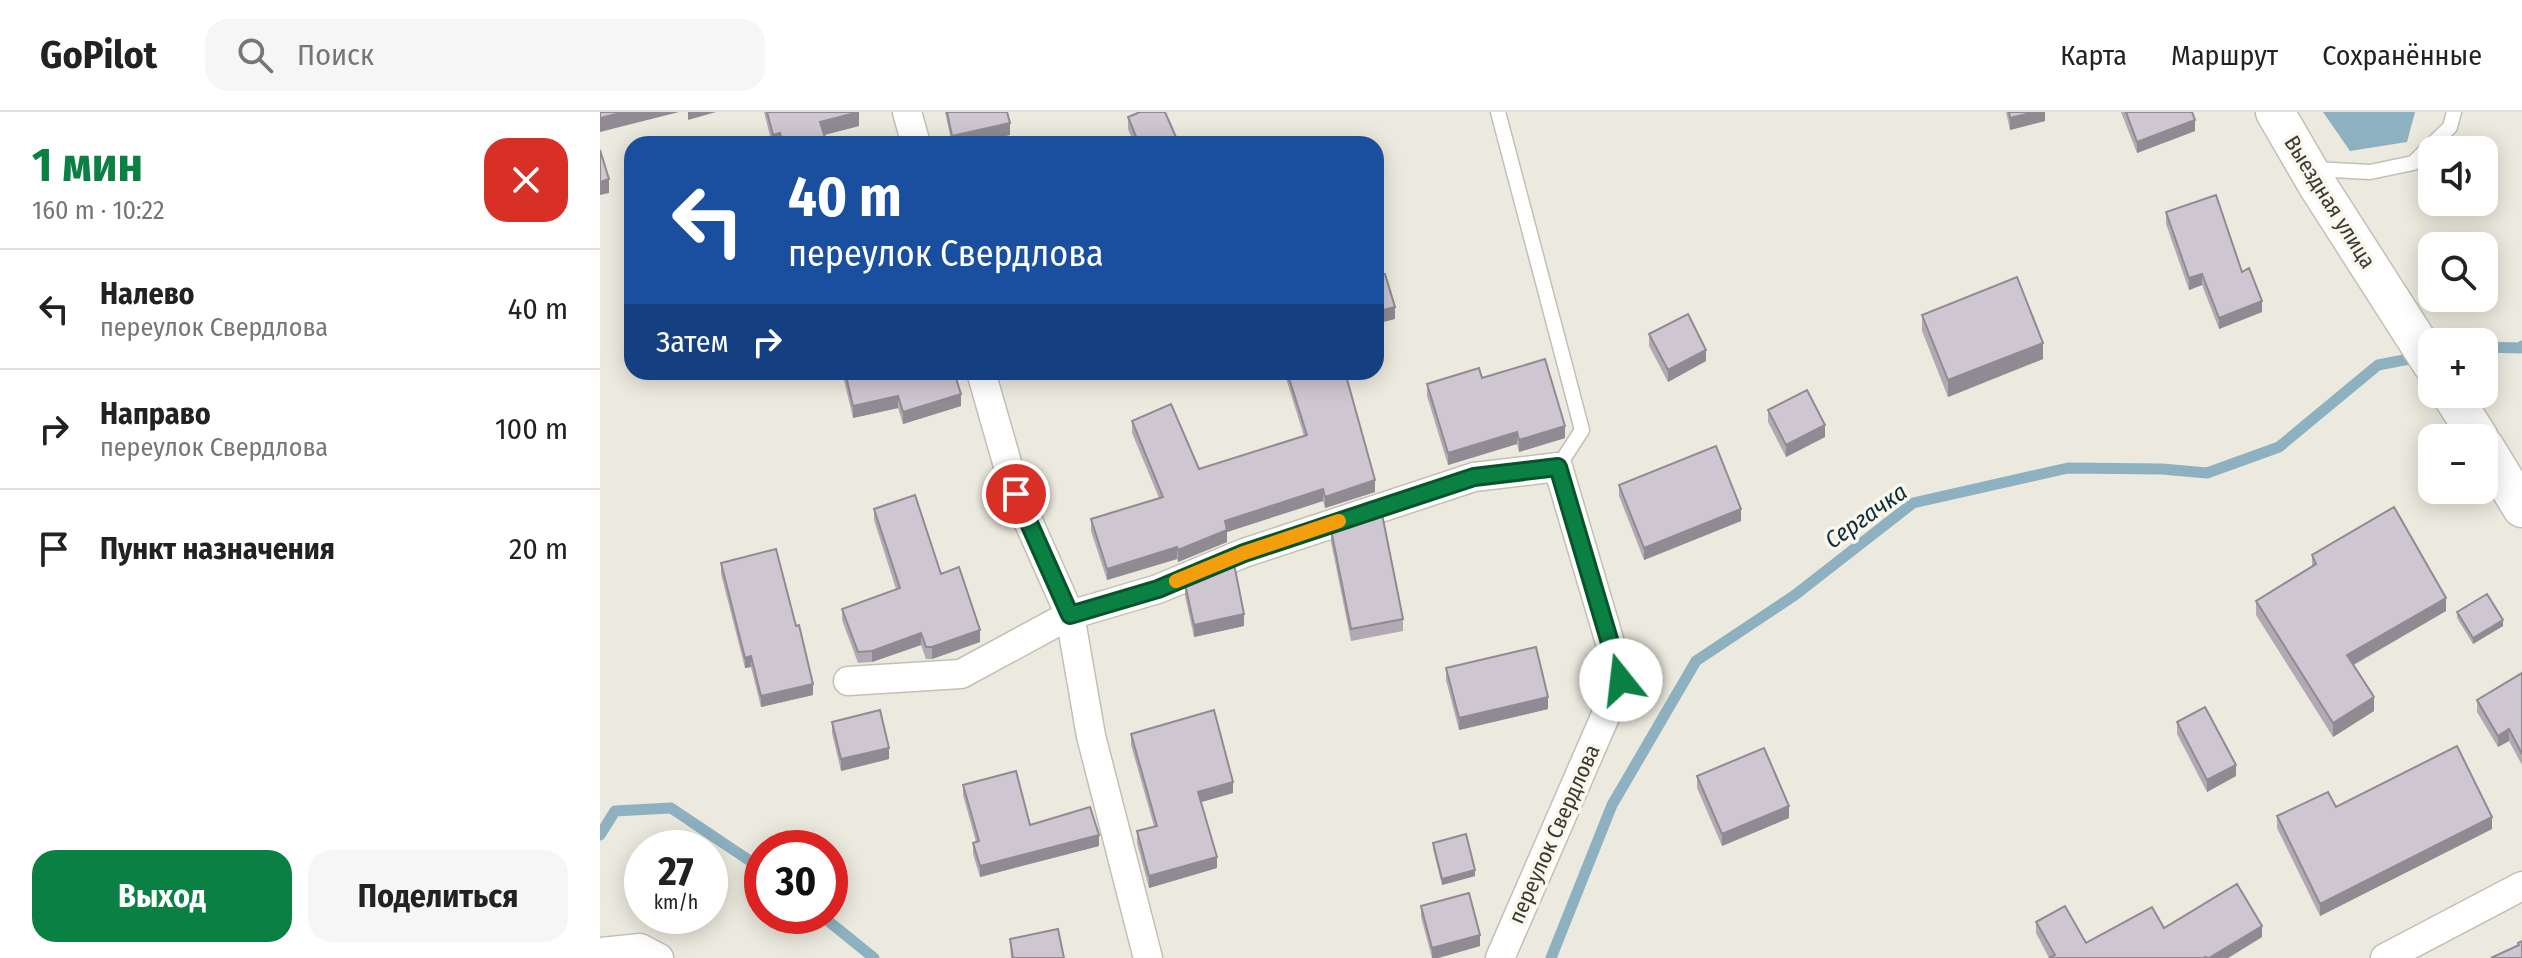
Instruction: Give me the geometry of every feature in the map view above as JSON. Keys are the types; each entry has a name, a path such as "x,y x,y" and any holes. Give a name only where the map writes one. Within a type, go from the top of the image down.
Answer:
{"street":[{"path":"907,112 914,136"},
{"name":"Выездная улица","path":"2275,112 2418,342"},
{"path":"983,380 1016,494 1070,615 1091,736 1148,958"},
{"path":"848,681 961,674 1070,615 1158,589 1244,553 1474,477 1558,467"},
{"name":"переулок Свердлова","path":"1500,958 1621,680 1558,467"},
{"path":"2498,467 2520,502"},
{"path":"2385,958 2522,886"},
{"path":"600,952 640,948 659,958"}],"lane":[{"path":"1498,112 1582,430 1558,467"},
{"path":"2308,168 2370,172 2413,163 2450,127 2454,112"}],"water":[{"path":"2323,112 2415,112 2407,142 2350,151"}],"building":[{"path":"600,112 625,112 600,118"},
{"path":"767,112 859,112 820,122 824,136 773,135"},
{"path":"947,112 1007,112 1010,123 952,136"},
{"path":"1140,112 1165,112 1176,136 1136,136 1128,117"},
{"path":"2009,112 2035,112 2010,118"},
{"path":"2126,112 2192,112 2195,120 2137,142"},
{"path":"600,150 609,179 600,182"},
{"path":"2216,195 2242,272 2249,268 2262,301 2219,318 2202,274 2189,278 2166,212"},
{"path":"1384,274 1395,307 1384,310"},
{"path":"2017,277 2043,343 1948,380 1922,315"},
{"path":"1688,314 1706,350 1668,370 1649,334"},
{"path":"1545,359 1565,426 1519,440 1517,432 1448,453 1427,384 1479,368 1482,378"},
{"path":"847,380 957,380 961,394 903,412 898,396 853,406"},
{"path":"1290,380 1347,380 1375,480 1325,497 1323,489 1225,521 1227,530 1178,550 1177,547 1107,569 1091,519 1163,497 1132,421 1171,404 1199,469 1307,435"},
{"path":"1807,390 1825,425 1786,445 1768,410"},
{"path":"1716,446 1741,509 1644,548 1619,485"},
{"path":"915,495 941,574 959,567 980,630 932,647 926,647 921,633 872,651 858,652 842,609 900,588 874,509"},
{"path":"2394,507 2446,598 2347,655 2374,697 2333,723 2256,601 2316,564 2312,555"},
{"path":"1382,514 1403,619 1351,629 1331,530"},
{"path":"776,549 813,684 761,696 751,656 745,658 721,563"},
{"path":"1234,564 1244,614 1194,625 1185,584"},
{"path":"2487,594 2503,620 2473,638 2457,612"},
{"path":"1536,647 1548,697 1459,718 1446,668"},
{"path":"2522,673 2522,754 2509,729 2498,736 2477,700"},
{"path":"2205,707 2236,765 2207,780 2177,722"},
{"path":"880,710 889,748 841,759 832,722"},
{"path":"1214,710 1233,782 1198,792 1217,857 1149,876 1137,831 1157,826 1131,734"},
{"path":"2457,746 2492,817 2320,904 2277,816 2328,792 2336,807"},
{"path":"1764,748 1789,806 1722,834 1697,776"},
{"path":"1016,771 1030,825 1090,807 1099,835 980,866 973,843 979,841 963,785"},
{"path":"1466,834 1475,870 1442,879 1433,843"},
{"path":"2237,884 2262,926 2209,958 2049,958 2055,955 2036,922 2065,906 2086,943 2152,907 2164,928"},
{"path":"1469,893 1480,935 1432,948 1421,906"},
{"path":"1058,929 1064,958 1013,958 1010,939"},
{"path":"2522,941 2522,958 2491,958 2519,945"}],"waterway":[{"name":"Сергачка","path":"2498,347 2522,346"},
{"name":"Сергачка","path":"1551,958 1612,805 1696,661 1795,595 1913,503 2068,468 2207,473 2279,447 2378,365 2418,357"},
{"name":"Сергачка","path":"600,835 615,811 671,808 744,857"},
{"name":"Сергачка","path":"844,934 874,958"}],"slow traffic":[{"path":"1176,581 1244,553 1339,521"}],"route":[{"path":"1016,494 1070,615 1158,589 1244,553 1474,477 1558,467 1621,680"}]}
